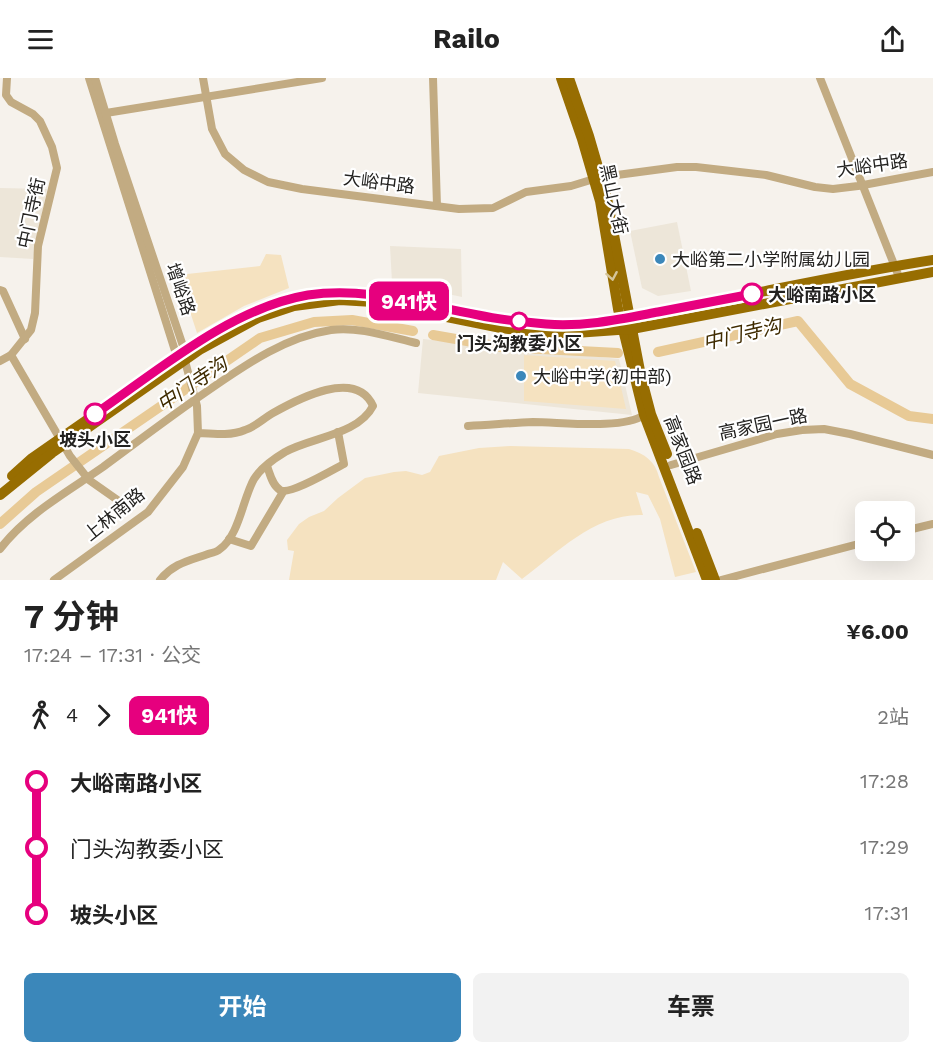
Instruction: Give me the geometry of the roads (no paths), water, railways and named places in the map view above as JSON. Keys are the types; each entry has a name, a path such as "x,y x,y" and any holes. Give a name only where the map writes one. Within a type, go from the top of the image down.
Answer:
{"main road":[{"name":"黑山大街","path":"561,78 598,178"},
{"name":"黑山大街","path":"569,78 615,234 627,324"},
{"path":"627,324 895,266 933,260"},
{"path":"0,495 61,442 182,357 258,318 294,306 340,300 383,303 501,328 538,333 627,324 784,301 933,272"},
{"name":"高家园路","path":"627,324 644,415 707,580"},
{"name":"高家园路","path":"627,324 651,414 715,580"},
{"path":"0,486 32,458 61,442"}],"street":[{"path":"0,78 7,78"},
{"name":"中门寺街","path":"0,361 11,355 31,330 35,314 38,246 57,168 52,147 40,121 33,114 3,96 7,78"},
{"name":"增峪路","path":"89,78 182,357"},
{"name":"增峪路","path":"95,78 182,357"},
{"name":"大峪中路","path":"203,78 212,129 225,154 244,170 268,182 336,194 459,209 493,208 526,192 571,186 598,178 677,167 696,167 766,176 833,189 933,172"},
{"path":"106,113 322,78"},
{"path":"433,78 437,206"},
{"path":"820,78 899,277"},
{"path":"0,290 3,291 18,320 25,339"},
{"path":"0,549 11,535 29,520 194,395 271,350 332,330 365,332 416,343"},
{"path":"11,355 70,456 87,478 126,506"},
{"name":"上林南路","path":"54,580 148,512 183,467 198,434 194,395 182,357"},
{"path":"160,580 180,563 220,550 229,539 255,478 275,459 298,445 363,421 373,406 364,393 336,386 295,401 246,430 231,434 198,434"},
{"path":"468,426 531,422 614,424 636,421 644,415"},
{"name":"高家园一路","path":"671,465 777,434 824,429 933,455"},
{"path":"229,539 252,546 283,492 295,489 344,464 338,432"},
{"path":"267,466 273,482 283,492"},
{"path":"915,528 933,524"},
{"path":"720,580 855,545"}],"waterway":[{"name":"中门寺沟","path":"0,524 36,492 260,338 314,322 352,320 413,331"},
{"name":"中门寺沟","path":"658,352 798,321 850,384 909,416 933,419"},
{"name":"中门寺沟","path":"433,335 501,347 618,353"}],"place":[{"name":"大峪第二小学附属幼儿园","path":"660,259"},
{"name":"大峪南路小区","path":"752,294"},
{"name":"门头沟教委小区","path":"519,321"},
{"name":"大峪中学(初中部)","path":"521,376"},
{"name":"坡头小区","path":"95,414"}]}
